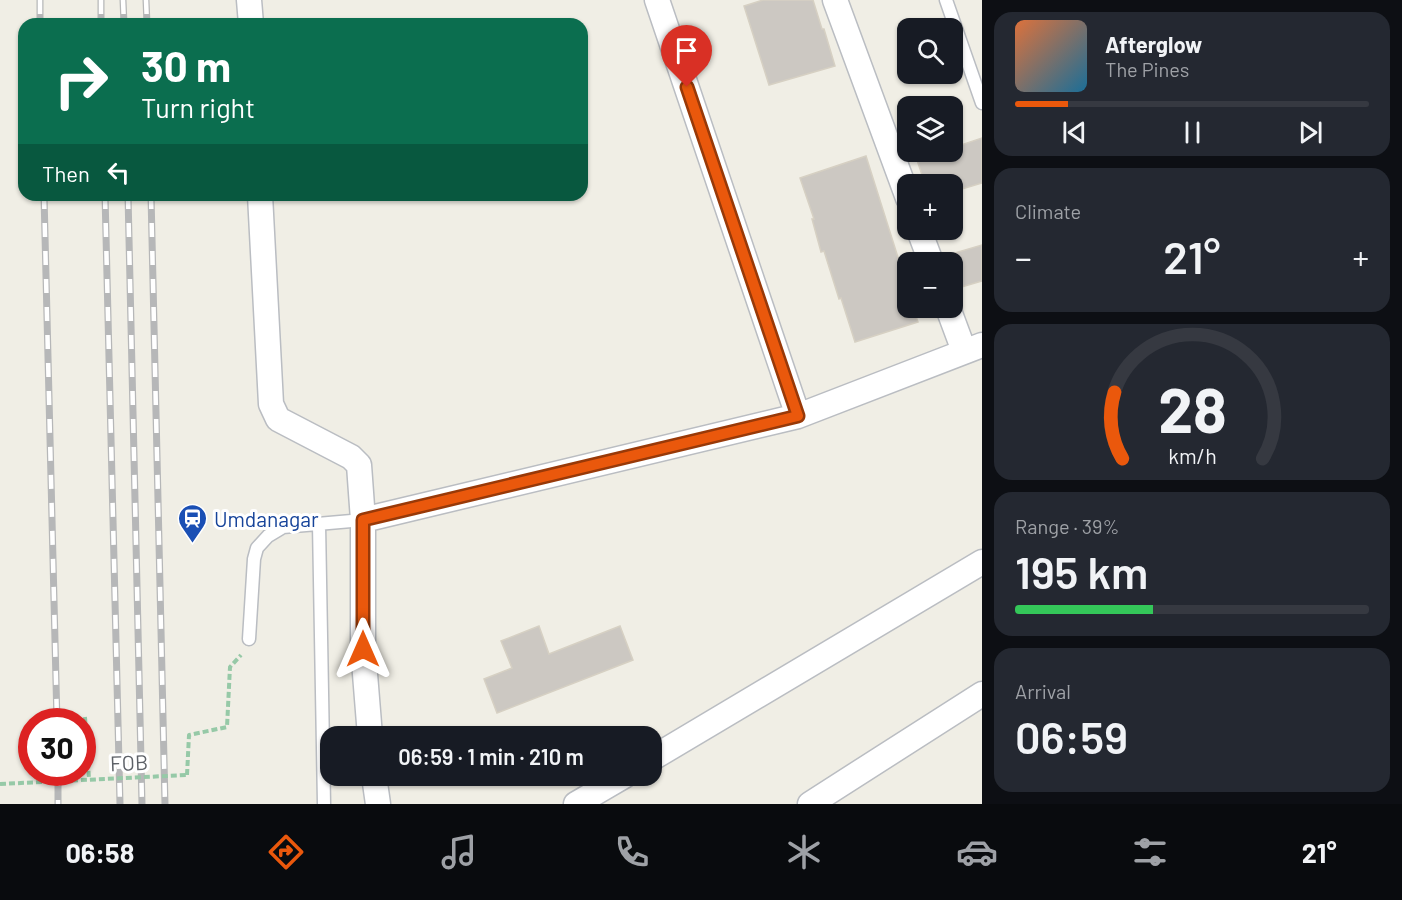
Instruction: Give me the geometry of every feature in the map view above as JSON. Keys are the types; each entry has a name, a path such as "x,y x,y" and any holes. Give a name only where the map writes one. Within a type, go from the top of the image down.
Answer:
{"street":[{"path":"249,0 250,18"},
{"path":"657,0 798,416"},
{"path":"835,0 899,174"},
{"path":"260,201 271,404 278,418 351,457 359,465 363,520 363,649 369,726"},
{"path":"363,520 798,416 973,348 954,318"},
{"path":"662,752 982,562"},
{"path":"820,801 982,694"},
{"path":"375,786 378,804"},
{"path":"576,804 607,786"}],"lane":[{"path":"946,0 982,103"},
{"path":"249,639 254,560 257,548 268,536 283,527 363,520"},
{"path":"320,524 324,804"}],"path":[{"name":"FOB","path":"96,779 187,775 189,735 227,727 230,667 244,652 249,639"},
{"name":"FOB","path":"0,784 18,783"}],"building":[{"path":"763,0 813,0 835,66 769,85 744,6"},
{"path":"982,138 982,183 963,189 963,174 922,174 918,162 963,162 963,144"},
{"path":"866,156 897,254 897,318 917,318 918,322 855,342 824,251 821,252 812,219 814,219 800,178"},
{"path":"982,245 982,281 963,287 963,252 958,252"},
{"path":"539,626 549,654 620,626 633,660 497,713 484,679 512,668 501,641"}],"railway":[{"path":"40,0 40,18"},
{"path":"101,0 101,18"},
{"path":"123,0 124,18"},
{"path":"146,0 147,18"},
{"path":"44,201 57,708"},
{"path":"105,201 120,804"},
{"path":"128,201 142,804"},
{"path":"151,201 165,804"},
{"path":"58,786 58,804"}],"place":[{"name":"Umdanagar","path":"193,544"}],"route":[{"path":"363,649 363,520 798,416 687,87"}]}
